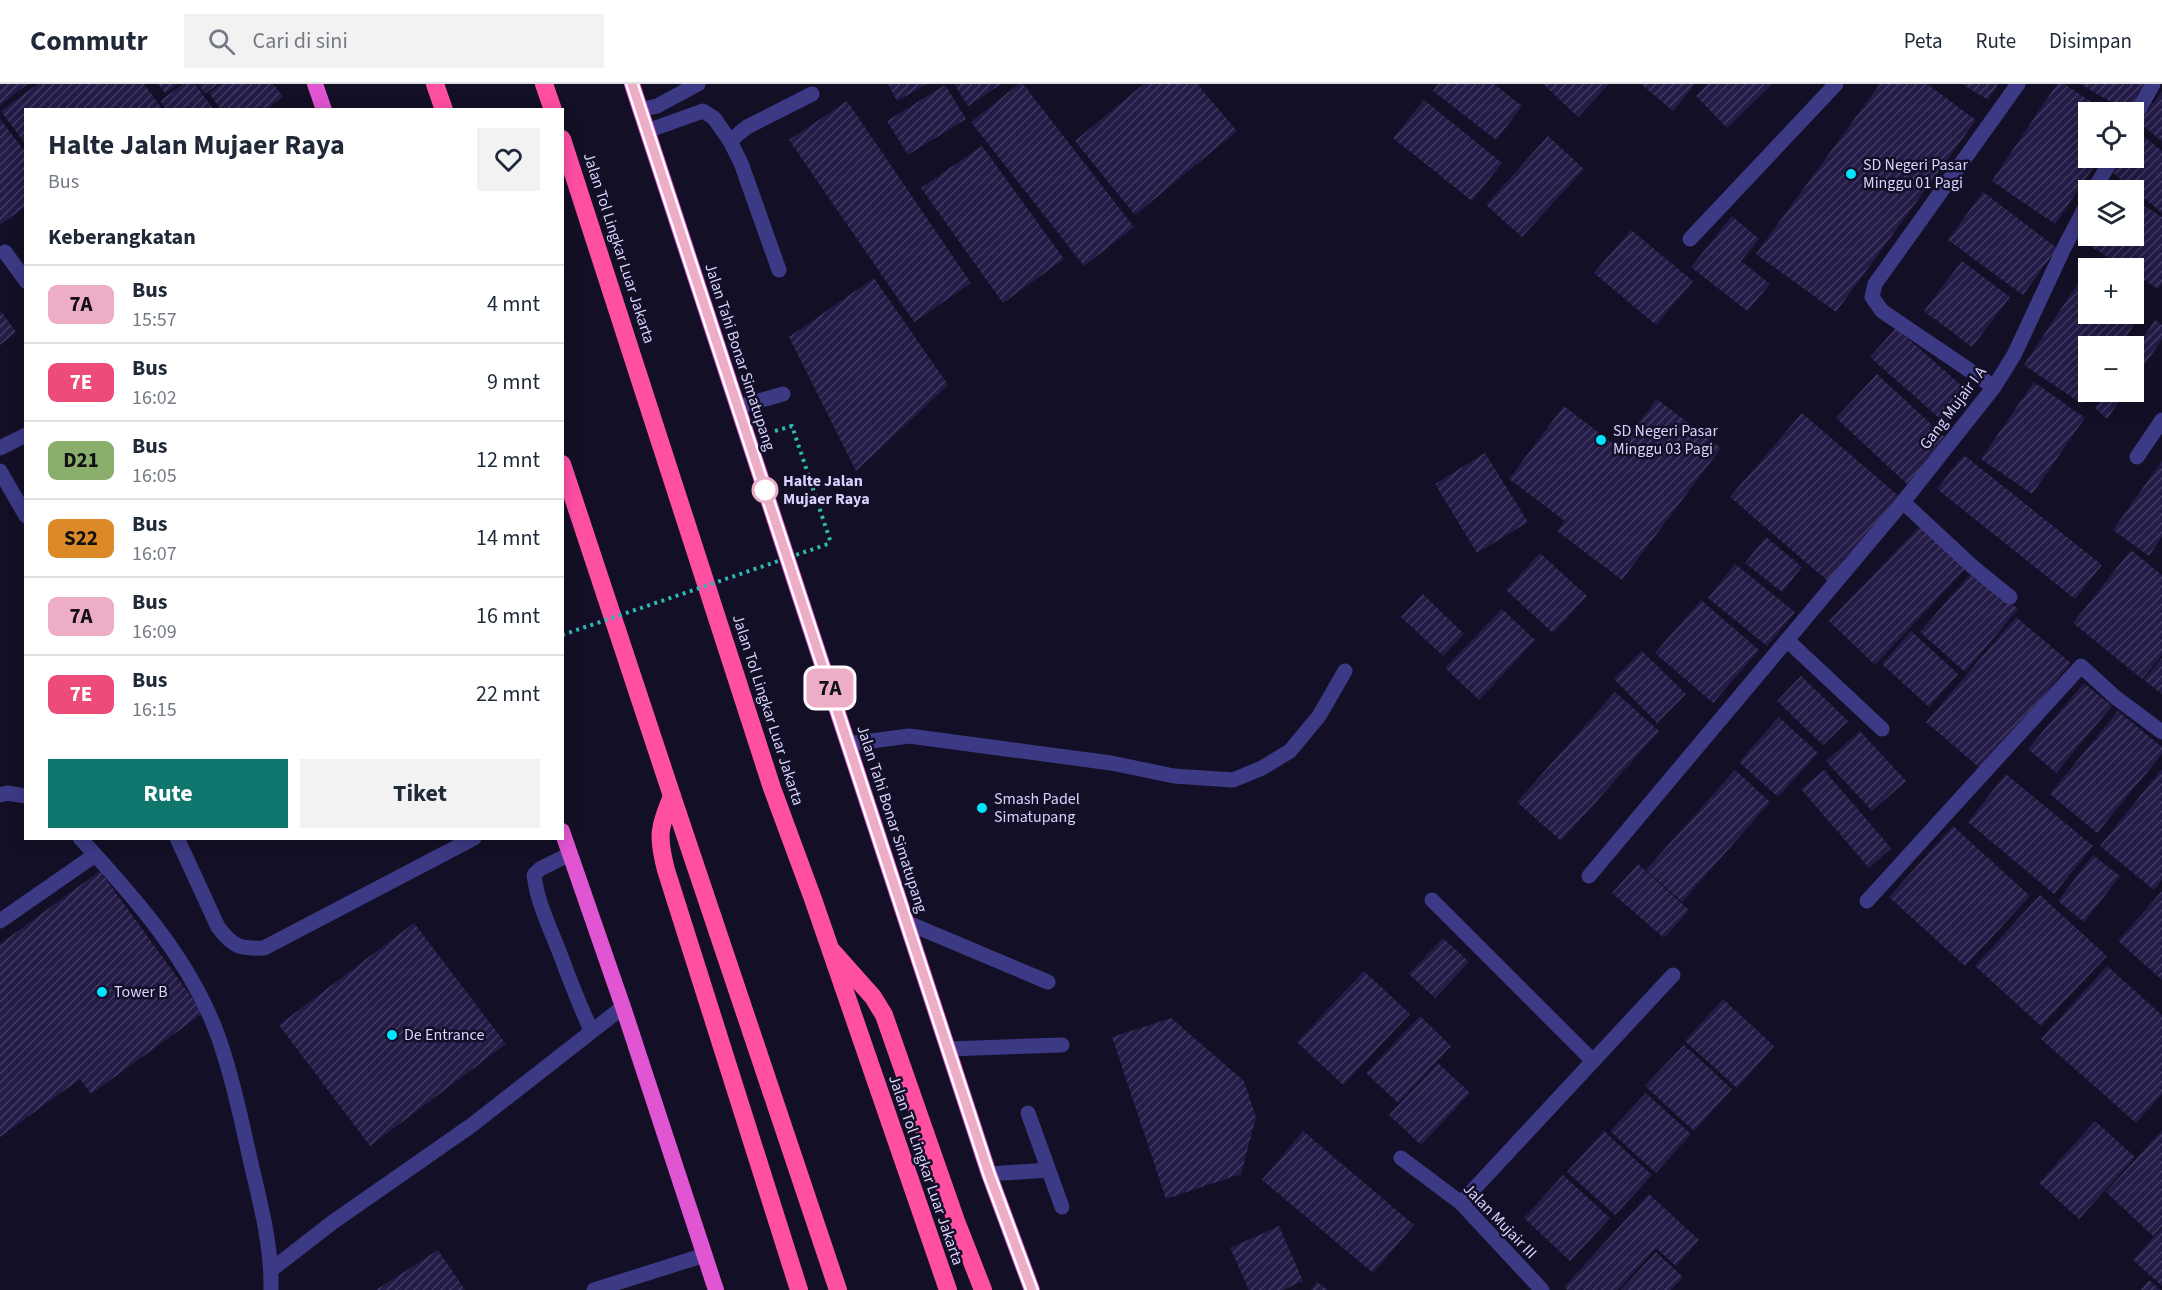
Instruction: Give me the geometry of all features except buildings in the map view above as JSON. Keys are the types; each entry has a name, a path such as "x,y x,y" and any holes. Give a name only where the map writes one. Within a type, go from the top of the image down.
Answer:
{"highway":[{"path":"315,84 323,108"},
{"path":"435,84 443,108"},
{"path":"544,84 552,108"},
{"name":"Jalan Tahi Bonar Simatupang","path":"632,84 989,1174 1032,1290"},
{"name":"Jalan Tol Lingkar Luar Jakarta","path":"564,145 772,788 948,1290"},
{"path":"564,471 838,1290"},
{"path":"672,796 659,830 661,852 799,1290"},
{"path":"564,837 623,1007 716,1290"},
{"path":"828,946 873,997 884,1015 983,1290"}],"street":[{"path":"640,110 657,106 698,84"},
{"path":"1690,239 1836,84"},
{"path":"1994,387 1882,311 1872,297 1875,284 2018,84"},
{"path":"2143,102 2153,84"},
{"path":"730,141 747,126 812,94"},
{"path":"647,131 703,111 714,118 730,141 741,163 779,270"},
{"name":"Gang Mujair I A","path":"1589,876 1903,502 1994,387 2014,355 2078,221"},
{"path":"5,252 24,278"},
{"path":"738,407 783,394"},
{"path":"2137,457 2162,420"},
{"path":"0,448 24,436"},
{"path":"0,471 24,513"},
{"path":"1903,502 1973,567 2010,597"},
{"path":"1787,640 1882,729"},
{"path":"1867,901 2081,666 2115,697 2162,732"},
{"path":"848,744 909,736 1111,764 1174,776 1233,780 1262,768 1290,751 1319,716 1345,671"},
{"path":"0,795 7,793 24,796"},
{"path":"82,840 147,914 185,968 217,1034 236,1092 260,1203 271,1270 271,1290"},
{"path":"178,840 218,927 228,940 238,947 249,949 264,948 472,840"},
{"path":"570,854 540,868 534,875 536,891 591,1030"},
{"path":"0,921 95,855"},
{"path":"1432,900 1593,1061"},
{"path":"908,923 1048,982"},
{"path":"1461,1203 1673,975"},
{"path":"271,1270 352,1208 472,1125 623,1007"},
{"path":"948,1049 1062,1045"},
{"path":"1028,1113 1062,1208"},
{"name":"Jalan Mujair III","path":"1401,1158 1461,1203 1542,1290"},
{"path":"989,1174 1048,1170"},
{"path":"594,1290 705,1255"}],"path":[{"path":"564,633 831,543 792,426"}],"bus line":[{"name":"7A","path":"632,84 989,1174 1032,1290"}],"place":[{"name":"SD Negeri Pasar Minggu 01 Pagi","path":"1851,174"},
{"name":"SD Negeri Pasar Minggu 03 Pagi","path":"1601,440"},
{"name":"Halte Jalan Mujaer Raya","path":"765,490"},
{"name":"Smash Padel Simatupang","path":"982,808"},
{"name":"Tower B","path":"102,992"},
{"name":"De Entrance","path":"392,1035"}]}
